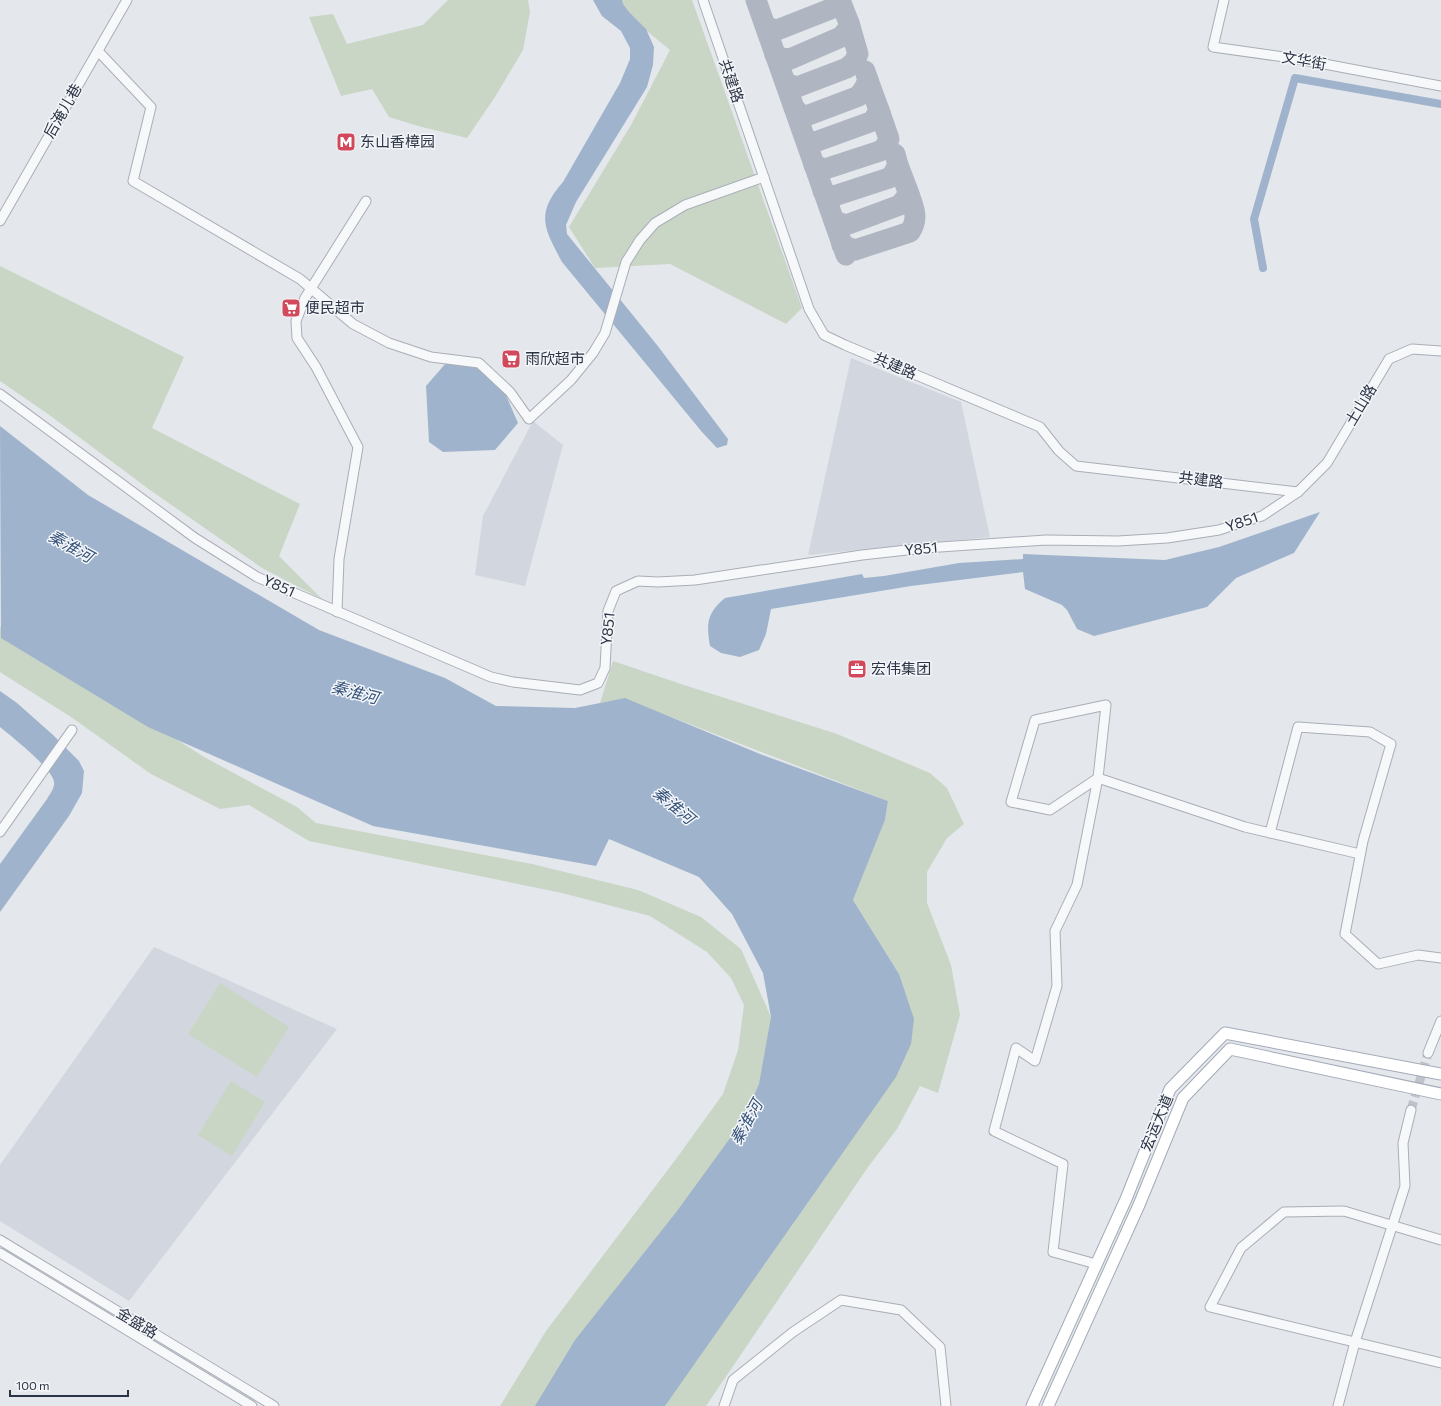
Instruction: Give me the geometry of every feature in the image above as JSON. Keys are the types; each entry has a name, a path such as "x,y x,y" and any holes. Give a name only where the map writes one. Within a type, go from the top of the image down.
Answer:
{"main road":[{"name":"宏运大道","path":"1032,1406 1126,1199 1170,1090 1225,1033 1441,1074"},
{"name":"宏运大道","path":"1048,1406 1139,1205 1183,1098 1230,1048 1441,1094"}],"street":[{"name":"后淹儿巷","path":"0,221 127,0"},
{"name":"共建路","path":"703,0 810,309 824,335 1040,427 1059,451 1076,466 1298,492"},
{"name":"文华街","path":"1224,0 1213,47 1298,59 1441,86"},
{"path":"98,50 151,107 133,181 300,279 353,324 389,343 431,357 479,362 510,392 529,419 571,380 593,353 605,333 626,262 640,240 655,223 685,204 764,177"},
{"path":"337,612 339,558 358,447 316,367 297,338 296,321 305,298 366,201"},
{"name":"土山路","path":"1298,492 1327,463 1389,359 1412,349 1441,351"},
{"name":"Y851","path":"0,394 196,538 257,577 490,677 514,682 580,690 598,683 605,668 608,611 616,591 638,581 658,582 695,580 862,555 925,548 1046,540 1118,541 1167,538 1219,530 1262,516 1298,492"},
{"path":"1096,1264 1053,1252 1063,1164 994,1131 1016,1048 1035,1061 1057,986 1055,931 1077,885 1098,778 1106,705 1035,720 1011,802 1050,810 1098,778"},
{"path":"1270,833 1298,727 1370,732 1391,744 1363,841 1345,934 1378,964 1418,956 1441,958"},
{"path":"0,832 72,730"},
{"path":"1098,778 1245,827 1360,854"},
{"path":"1428,1053 1441,1021"},
{"path":"1338,1406 1355,1342 1405,1186 1403,1143 1410,1110"},
{"path":"1441,1240 1344,1211 1284,1212 1241,1248 1210,1307 1441,1363"},
{"name":"金盛路","path":"0,1240 274,1406"},
{"name":"金盛路","path":"0,1253 252,1406"},
{"path":"724,1406 733,1380 793,1332 840,1300 901,1310 940,1347 946,1406"}],"shaded area":[{"path":"851,358 961,402 990,537 808,555"},
{"path":"533,421 563,445 525,586 475,575 483,516"},
{"path":"154,947 337,1029 129,1301 0,1221 0,1165"}],"green space":[{"name":"东山香樟园","path":"448,0 528,0 530,12 523,50 495,97 467,138 389,117 372,89 341,96 309,17 333,14 347,44 423,25"},
{"path":"618,0 692,0 802,308 786,324 670,264 595,268 569,227 631,125 670,50 615,5"},
{"path":"0,266 184,357 152,428 300,504 279,556 322,599 262,568 150,490 48,414 0,381"},
{"path":"0,627 204,757 297,807 316,823 532,864 638,890 701,917 741,949 771,1017 899,974 853,900 885,820 888,801 625,699 600,703 613,661 837,734 930,773 947,788 964,824 947,838 927,872 927,903 951,965 960,1015 938,1093 920,1086 897,1129 868,1167 706,1406 500,1406 546,1331 676,1159 723,1094 738,1050 744,1005 731,978 707,952 650,916 562,893 309,841 249,805 220,809 151,774 71,717 0,672"},
{"path":"220,983 289,1027 257,1077 188,1034"},
{"path":"231,1081 265,1102 232,1156 198,1135"}],"water":[{"path":"593,0 622,0 629,12 646,29 654,47 653,65 647,87 576,202 566,225 567,234 657,345 728,439 727,445 717,448 702,432 562,262 547,230 545,221 548,203 563,182 620,83 630,59 630,48 621,31 602,16"},
{"path":"446,363 478,368 505,393 518,423 495,450 443,452 429,442 426,386"},
{"name":"秦淮河","path":"0,426 88,495 319,630 445,678 496,706 575,708 625,698 760,754 888,801 885,820 853,900 899,974 914,1019 911,1044 896,1077 665,1406 535,1406 575,1340 677,1211 744,1119 759,1084 771,1017 763,973 732,914 699,877 609,839 596,866 373,826 148,727 1,638"},
{"path":"1320,512 1294,553 1236,578 1207,607 1094,636 1077,629 1067,610 1062,605 1025,589 1023,572 911,586 771,609 766,634 759,650 740,657 721,653 710,646 708,631 709,619 714,609 725,598 862,574 864,578 959,563 1023,559 1023,554 1165,560 1219,547"},
{"path":"0,691 17,703 53,735 79,761 84,771 82,793 69,816 0,912 0,864 47,799 52,791 54,782 47,769 22,745 0,727"}],"waterway":[{"path":"1263,268 1254,219 1295,78 1441,104"}],"taxiway":[{"path":"756,0 846,255"},
{"path":"765,25 769,28 777,30 833,8 838,0"},
{"path":"775,55 781,58 790,59 841,37 848,29 849,23 840,0"},
{"path":"786,83 797,87 847,68 854,62 858,54 849,23"},
{"path":"795,109 800,114 806,116 859,96 868,80 865,71"},
{"path":"805,138 809,141 815,142 873,121 879,110 868,80"},
{"path":"814,165 825,169 880,151 885,147 889,139 879,110"},
{"path":"823,191 828,195 834,196 889,178 898,165 895,154"},
{"path":"834,221 846,225 900,205 909,194 898,165"},
{"path":"842,245 855,250 910,232 913,227 915,213 909,194"}],"tunnel":[{"path":"1411,1110 1428,1053"}],"place":[{"name":"东山香樟园","path":"346,142"},
{"name":"便民超市","path":"291,308"},
{"name":"雨欣超市","path":"511,359"},
{"name":"宏伟集团","path":"857,669"}]}
